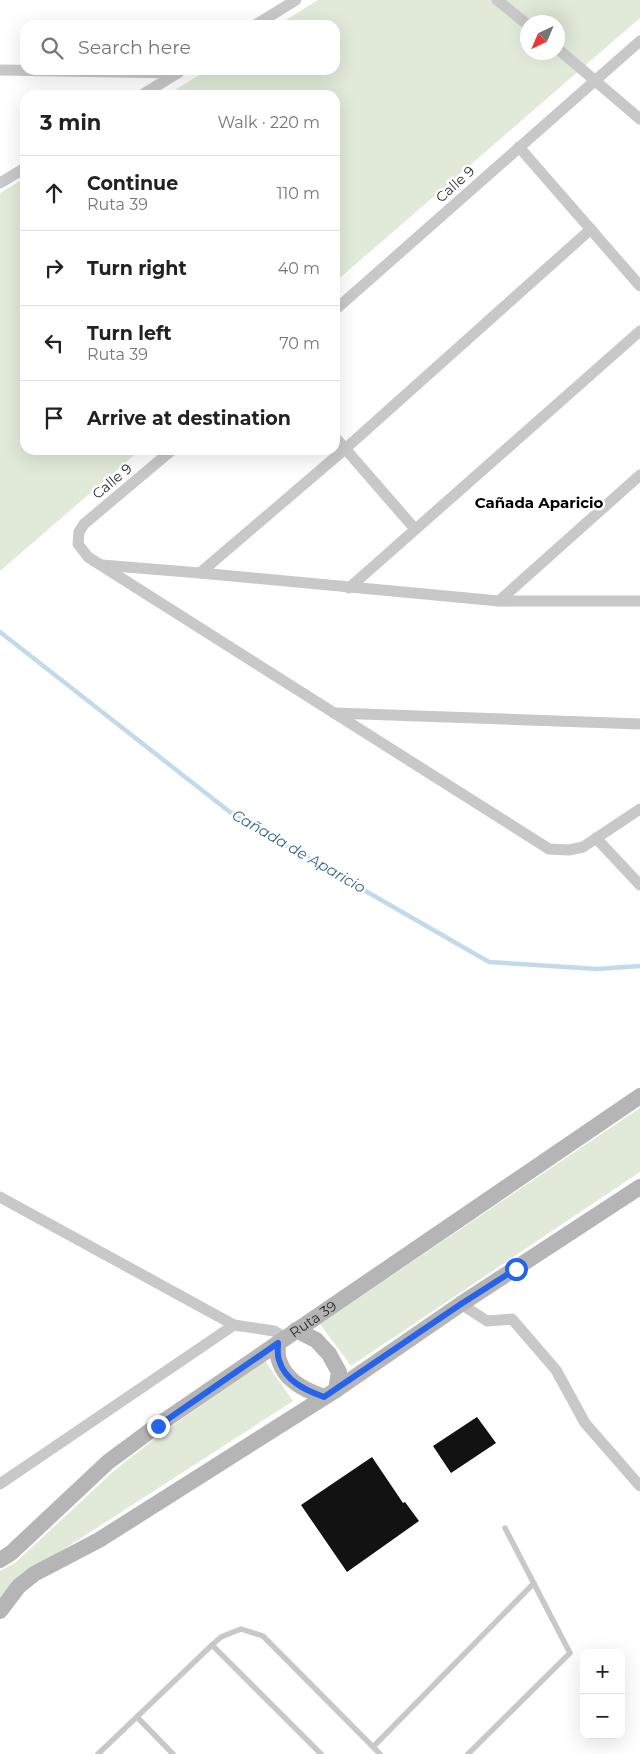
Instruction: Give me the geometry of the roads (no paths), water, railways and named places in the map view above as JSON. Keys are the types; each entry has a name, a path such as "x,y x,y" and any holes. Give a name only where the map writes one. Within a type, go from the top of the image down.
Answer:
{"main road":[{"name":"Ruta 39","path":"0,1560 11,1553 108,1462 287,1337 640,1096"},
{"path":"0,1612 19,1586 34,1574 99,1540 330,1393 461,1304 640,1187"},
{"path":"287,1337 316,1340 329,1354 339,1372 330,1393 302,1389 289,1377 279,1360 287,1337"}],"street":[{"path":"264,20 296,0"},
{"path":"497,0 520,19"},
{"name":"Calle 9","path":"340,306 640,41"},
{"path":"565,56 640,119"},
{"path":"0,70 20,70"},
{"path":"150,90 174,75"},
{"path":"519,148 640,286"},
{"path":"0,183 20,171"},
{"path":"340,453 591,229"},
{"path":"349,588 640,330"},
{"path":"340,443 415,529"},
{"name":"Calle 9","path":"100,565 84,553 78,544 79,532 84,524 166,455"},
{"path":"200,573 338,455"},
{"path":"499,601 640,475"},
{"path":"100,565 499,601 640,601"},
{"path":"100,565 549,849 569,850 583,847 640,809"},
{"path":"333,713 640,724"},
{"path":"596,838 640,885"},
{"path":"0,1197 234,1325 274,1331 287,1337"},
{"path":"461,1304 487,1320 512,1319 556,1370 585,1423 640,1486"},
{"path":"3,1478 234,1325"}],"lane":[{"path":"468,1754 570,1653 505,1528"},
{"path":"373,1747 534,1583"},
{"path":"98,1754 212,1644 241,1629 263,1636 380,1754"},
{"path":"212,1644 321,1754"},
{"path":"137,1717 172,1754"}],"waterway":[{"name":"Cañada de Aparicio","path":"0,632 235,816 489,962 597,969 640,966"}],"district":[{"name":"Cañada Aparicio","path":"539,502"}]}
